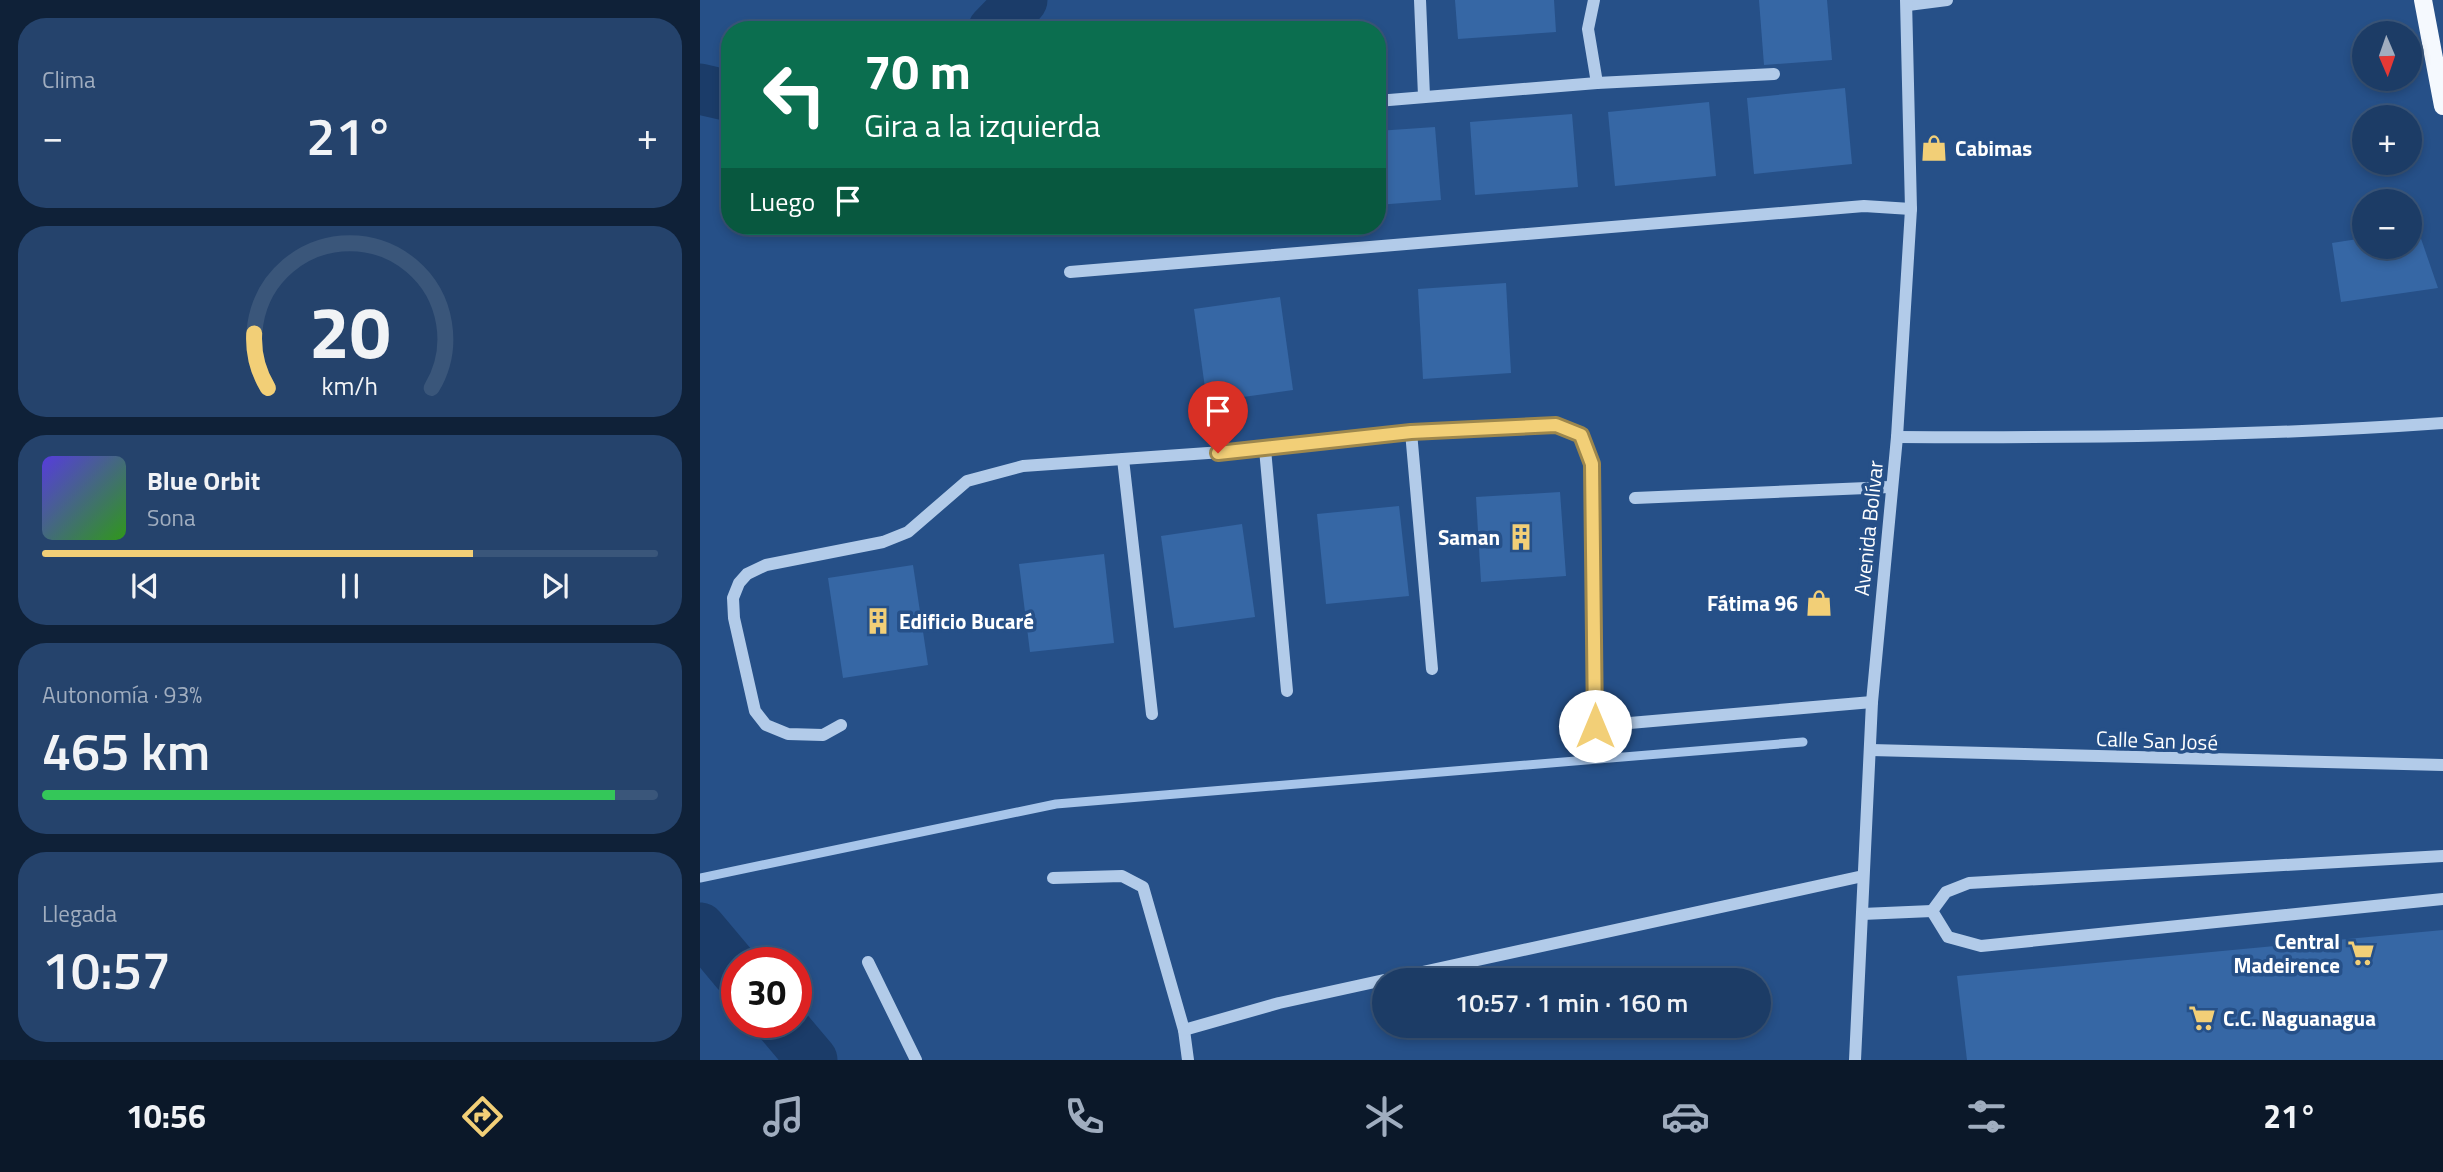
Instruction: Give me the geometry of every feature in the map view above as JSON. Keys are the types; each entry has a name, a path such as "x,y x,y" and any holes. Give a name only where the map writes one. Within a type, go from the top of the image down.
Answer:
{"main road":[{"path":"2423,0 2443,106"}],"street":[{"path":"1420,0 1424,96"},
{"path":"1594,0 1588,29 1597,83"},
{"path":"1907,2 1947,0"},
{"name":"Avenida Bolívar","path":"1855,1060 1872,702 1890,487 1897,437 1910,209 1907,2"},
{"path":"1386,100 1597,83 1774,74"},
{"path":"1070,272 1864,206 1910,209"},
{"path":"1897,437 2119,438 2295,434 2443,423"},
{"path":"841,725 823,735 788,734 766,725 755,711 734,618 733,598 747,573 766,565 883,542 908,532 967,481 1023,466 1265,450 1411,432 1556,425 1581,435 1592,464 1595,726 1872,702"},
{"path":"1411,432 1432,669"},
{"path":"1265,450 1287,691"},
{"path":"1123,459 1152,714"},
{"path":"1635,498 1890,487"},
{"name":"Calle San José","path":"1871,750 2443,765"},
{"path":"1932,911 1945,892 1969,883 2443,856"},
{"path":"1053,878 1122,876 1143,887 1184,1030 1188,1060"},
{"path":"1440,968 1863,876"},
{"path":"1932,911 1948,937 1982,946 2443,899"},
{"path":"1862,914 1932,911"},
{"path":"868,962 916,1060"},
{"path":"1184,1030 1279,1003 1372,983"}],"building":[{"path":"1455,0 1554,0 1556,32 1458,39"},
{"path":"1759,0 1827,0 1832,60 1764,65"},
{"path":"1845,88 1852,164 1754,174 1747,98"},
{"path":"1709,102 1716,176 1615,186 1608,112"},
{"path":"1572,114 1578,187 1475,195 1470,122"},
{"path":"1435,127 1441,200 1386,204 1386,130"},
{"path":"2352,240 2352,259 2422,259 2422,242 2438,288 2341,302 2332,243"},
{"path":"1506,283 1511,373 1423,379 1418,289"},
{"path":"1280,297 1293,390 1207,402 1194,309"},
{"name":"Saman","path":"1560,492 1566,576 1481,582 1476,497"},
{"path":"1399,506 1409,596 1326,604 1317,514"},
{"path":"1242,524 1255,617 1174,628 1161,536"},
{"path":"1104,554 1114,643 1030,652 1019,564"},
{"name":"Edificio Bucaré","path":"913,565 928,665 843,678 828,578"},
{"name":"C.C. Naguanagua","path":"2443,930 2443,1060 1967,1060 1957,976"}],"waterway":[{"path":"1002,21 1022,0"},
{"path":"700,89 721,94"},
{"path":"700,878 1056,804 1803,742"},
{"path":"700,928 721,953"},
{"path":"793,1038 812,1060"}],"place":[{"name":"Cabimas","path":"1934,148"},
{"name":"Saman","path":"1521,537"},
{"name":"Fátima 96","path":"1819,603"},
{"name":"Edificio Bucaré","path":"878,621"},
{"name":"Central Madeirence","path":"2361,953"},
{"name":"C.C. Naguanagua","path":"2202,1018"}],"route":[{"path":"1218,453 1265,450 1411,432 1556,425 1581,435 1592,464 1595,726"}]}
